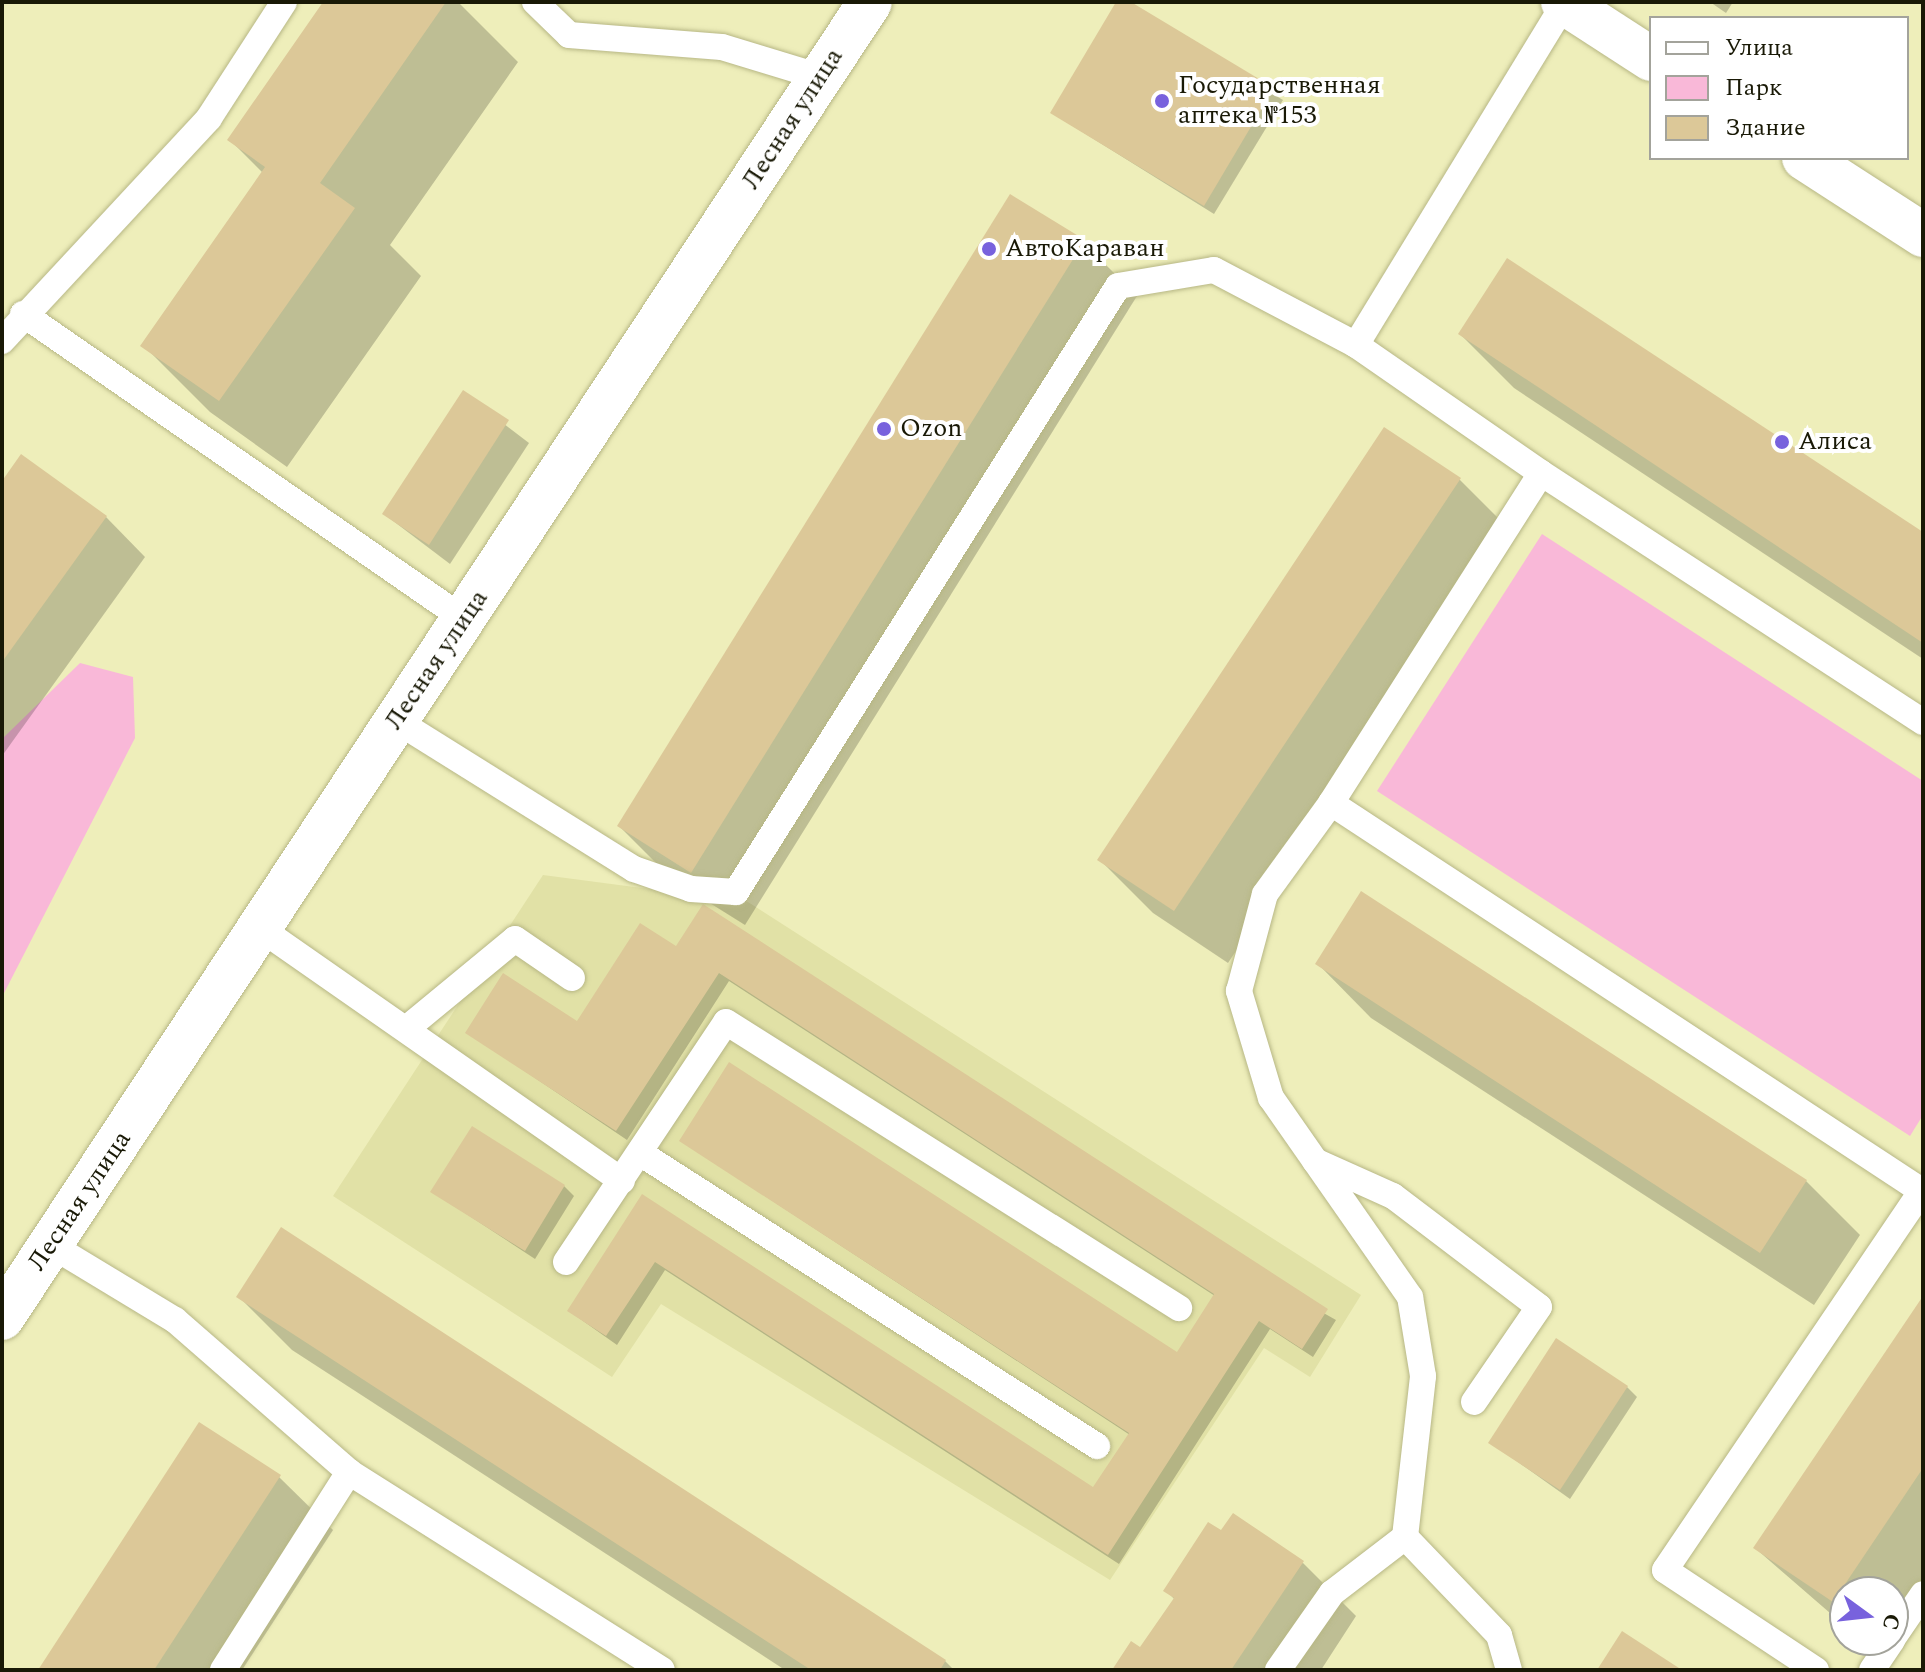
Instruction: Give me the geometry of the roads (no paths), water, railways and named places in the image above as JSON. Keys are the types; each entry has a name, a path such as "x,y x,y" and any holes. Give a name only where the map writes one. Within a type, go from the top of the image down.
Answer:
{"street":[{"name":"Лесная улица","path":"2,1318 870,2"},
{"path":"1564,3 1649,58"},
{"path":"1807,160 1923,235"}],"lane":[{"path":"2,341 23,314 209,118 284,2"},
{"path":"535,2 569,35 722,47 821,77"},
{"path":"1356,345 1564,3"},
{"path":"397,721 634,869 691,889 736,892 1118,286 1214,270 1356,345 1541,473 1923,722"},
{"path":"23,314 464,619"},
{"path":"1278,1670 1332,1593 1405,1537 1423,1376 1410,1297 1271,1098 1239,991 1265,894 1331,803 1541,473"},
{"path":"1331,803 1922,1190 1665,1570 1816,1670"},
{"path":"261,929 622,1181"},
{"path":"406,1029 515,939 572,978"},
{"path":"566,1262 726,1022 1179,1308"},
{"path":"640,1153 1097,1446"},
{"path":"1315,1161 1393,1196 1539,1307 1474,1402"},
{"path":"51,1245 175,1320 349,1472 662,1670"},
{"path":"223,1670 349,1472"},
{"path":"1405,1537 1499,1635 1509,1670"},
{"path":"1909,1614 1923,1594"}],"place":[{"name":"Государственная аптека №153","path":"1162,101"},
{"name":"АвтоКараван","path":"989,249"},
{"name":"Ozon","path":"884,429"},
{"name":"Алиса","path":"1782,442"}]}
